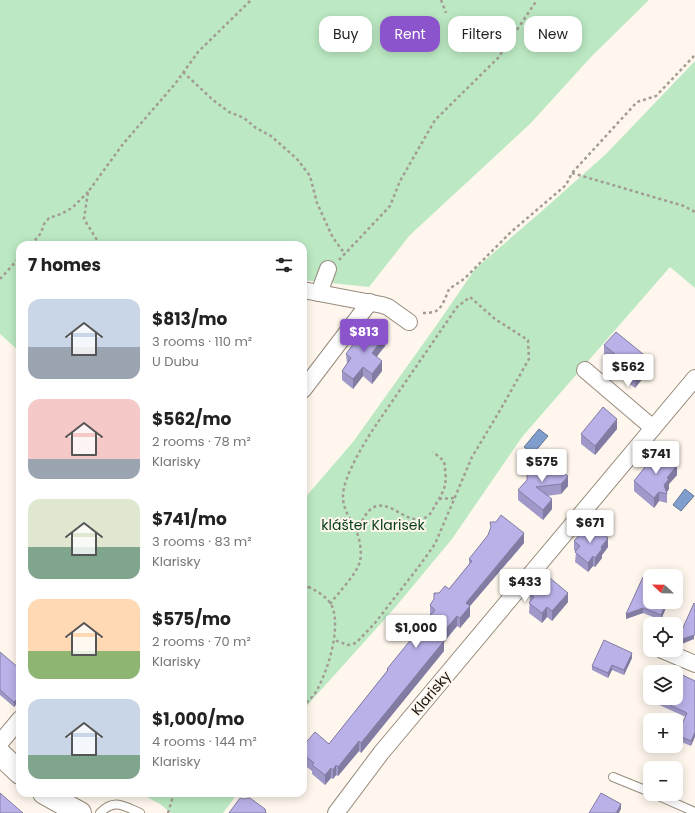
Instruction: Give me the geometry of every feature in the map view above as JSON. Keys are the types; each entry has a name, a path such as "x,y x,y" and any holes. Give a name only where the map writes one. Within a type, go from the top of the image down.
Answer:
{"street":[{"path":"319,293 328,270"},
{"path":"307,291 370,302 388,307 415,318"},
{"path":"307,385 370,302"},
{"path":"585,370 653,428"},
{"name":"Klarisky","path":"336,813 381,753 695,378"},
{"path":"678,657 695,664"},
{"path":"0,743 16,724"},
{"path":"0,754 16,769"},
{"path":"51,797 80,813"}],"lane":[{"path":"613,777 643,789"},
{"path":"670,801 695,812"},
{"path":"100,813 111,805 118,804 140,813"}],"path":[{"path":"34,241 41,233 44,224 49,218 72,208 88,192 123,144 175,84 198,52 251,0"},
{"path":"441,0 446,13"},
{"path":"328,270 332,270 390,206 400,181 434,120 498,58 536,0"},
{"path":"415,318 435,311 444,302 449,288 464,279 511,232 566,185 572,173 637,102 656,96 695,56"},
{"path":"184,72 213,100 229,112 244,118 256,128 271,136 297,159 310,176 320,210 333,238 345,254"},
{"path":"572,173 678,204 695,212"},
{"path":"88,192 84,219 98,241"},
{"path":"0,279 16,261"},
{"path":"330,604 349,580 360,561 360,542 357,532 348,516 343,498 343,489 352,468 375,427 448,319 457,307 470,298 495,318 528,340 529,359 472,457 435,544 375,623 356,643 348,645 334,640"},
{"path":"357,532 368,511 377,506 386,506 410,518 418,520 429,515 446,486 447,477 444,461 433,452"},
{"path":"439,499 454,498"},
{"path":"307,701 317,690 328,663 334,640 333,608 315,590 308,587"},
{"path":"168,813 173,797"}],"green space":[{"path":"0,0 649,0 591,57 530,124 410,235 369,287 307,280 307,241 16,241 16,348 0,334"},
{"name":"klášter Klarisek","path":"695,61 695,288 670,267 522,437 452,539 393,610 307,706 307,495 353,442 475,269 606,154"},
{"path":"147,797 235,797 223,813 171,813 160,804"}],"water":[{"path":"539,429 548,436 533,454 524,447"},
{"path":"685,489 694,496 681,511 673,505"}],"building":[{"path":"368,324 385,336 372,353 382,361 372,374 363,367 353,379 342,371 351,358 346,354"},
{"path":"616,332 648,358 642,365 644,367 635,379 611,359 615,354 604,345"},
{"path":"603,407 617,419 595,446 581,434"},
{"path":"662,452 677,465 667,478 669,479 664,485 667,494 659,492 654,498 634,481 649,462 652,465"},
{"path":"543,460 553,469 555,466 568,476 561,484 536,487 552,499 543,510 518,490 527,480 527,476 531,470 535,469"},
{"path":"501,515 524,533 466,603 470,606 460,618 457,616 439,637 444,641 361,743 359,741 338,767 336,765 333,770 331,768 325,775 312,765 314,763 307,757 307,741 315,732 329,744 435,610 430,605 434,599 434,593 439,593 445,586 449,589 472,561 469,559 488,535 491,527 490,522 496,522"},
{"path":"596,527 608,538 595,558 593,556 588,563 575,552 580,546 574,541 585,528 591,533"},
{"path":"643,577 643,608 626,614"},
{"path":"550,578 568,593 552,611 547,607 542,613 529,603 534,597 530,594 541,581 545,584"},
{"path":"694,603 695,635 683,639 683,628"},
{"path":"646,609 663,609 661,615"},
{"path":"604,640 632,653 624,670 612,665 608,673 592,666"},
{"path":"0,652 16,666 16,700 14,702 0,690"},
{"path":"683,675 695,681 695,732 691,741 683,738 683,722 687,713 670,705 683,705"},
{"path":"0,793 23,813 0,813"},
{"path":"601,793 621,804 616,813 589,813"},
{"path":"240,798 250,798 265,809 266,813 229,813"}]}
